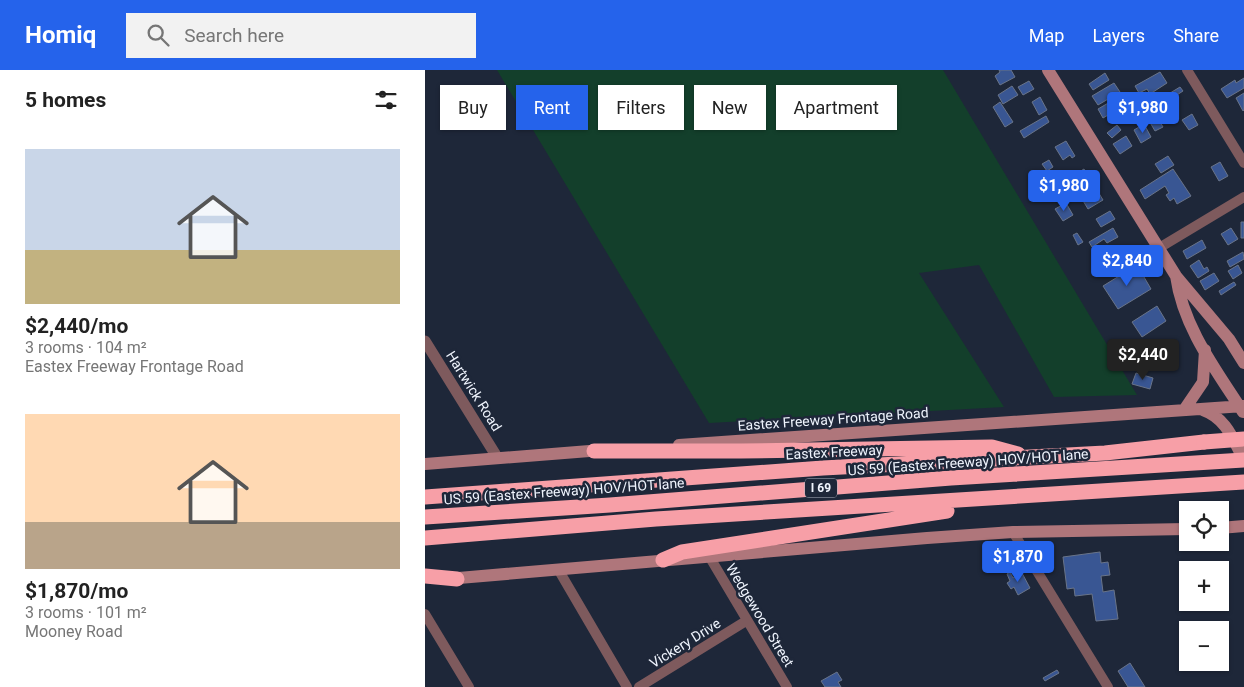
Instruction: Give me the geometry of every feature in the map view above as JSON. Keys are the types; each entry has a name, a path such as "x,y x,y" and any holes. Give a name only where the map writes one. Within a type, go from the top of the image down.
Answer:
{"highway":[{"name":"Eastex Freeway","path":"425,497 823,468 1105,453 1244,439"},
{"path":"594,450 741,451 992,447 1032,457"},
{"name":"US 59 (Eastex Freeway) HOV/HOT lane","path":"425,516 610,505 951,478 1244,460"},
{"name":"I 69","path":"425,538 656,519 843,509 1097,490 1238,483"},
{"path":"663,560 682,552 890,519 1097,490"},
{"path":"425,578 457,579"}],"main road":[{"path":"1048,70 1176,276 1229,339 1244,363"},
{"path":"1176,276 1178,292 1189,324 1242,409"},
{"path":"1184,410 1203,382 1205,350"},
{"path":"1201,409 1215,414 1226,425 1244,460"},
{"name":"Eastex Freeway Frontage Road","path":"425,464 594,450 1184,410 1242,409"},
{"path":"1229,527 1244,526"},
{"path":"457,579 709,556 1013,532 1179,528"}],"street":[{"path":"1187,70 1244,163"},
{"path":"1159,248 1244,197"},
{"name":"Hartwick Road","path":"425,340 497,457"},
{"path":"1013,532 1108,687"},
{"name":"Wedgewood Street","path":"709,556 746,622 787,687"},
{"path":"558,569 627,687"},
{"path":"425,614 469,687"},
{"name":"Vickery Drive","path":"639,687 746,622"}],"green space":[{"path":"497,70 943,70 1137,395 1054,397 979,265 919,273 1004,407 709,423 533,130 588,130 588,85 516,85 516,102"}],"building":[{"path":"999,70 1011,70 1015,77 1000,85 995,76 1000,72"},
{"path":"1160,72 1167,83 1150,94 1147,89 1139,93 1135,86"},
{"path":"1105,73 1109,80 1093,90 1089,84"},
{"path":"1244,78 1244,88 1227,98 1221,89 1235,80 1236,83"},
{"path":"1029,81 1034,89 1023,95 1018,87"},
{"path":"1114,83 1120,92 1098,105 1092,96"},
{"path":"1012,86 1018,95 1003,104 998,95"},
{"path":"1180,87 1183,91 1160,106 1157,101"},
{"path":"1146,92 1149,97 1139,103 1136,98"},
{"path":"1244,93 1244,110 1243,111 1236,98"},
{"path":"1040,97 1047,110 1039,115 1032,102"},
{"path":"1151,99 1156,109 1146,115 1140,105"},
{"path":"1000,102 1013,122 1005,127 993,107"},
{"path":"1110,102 1115,111 1103,118 1098,109"},
{"path":"1192,114 1198,125 1189,130 1182,120"},
{"path":"1156,115 1163,127 1155,131 1148,119"},
{"path":"1046,116 1049,122 1024,138 1020,131"},
{"path":"1144,124 1151,137 1141,143 1134,130"},
{"path":"1117,125 1121,130 1112,138 1107,133"},
{"path":"1126,136 1132,146 1120,154 1113,144"},
{"path":"1066,141 1075,156 1072,158 1070,155 1063,160 1055,147"},
{"path":"1168,156 1174,165 1161,173 1155,164"},
{"path":"1049,160 1053,167 1047,171 1042,164"},
{"path":"1220,162 1228,176 1219,181 1211,167"},
{"path":"1084,169 1089,178 1080,184 1074,175"},
{"path":"1173,169 1191,196 1177,204 1174,198 1170,201 1166,195 1169,193 1165,186 1145,199 1140,190"},
{"path":"1097,190 1103,200 1088,209 1082,199"},
{"path":"1066,203 1073,215 1063,221 1055,209"},
{"path":"1110,211 1115,219 1101,227 1096,219"},
{"path":"1241,222 1244,222 1244,238 1241,238"},
{"path":"1113,228 1118,237 1107,243 1104,239 1092,247 1089,242"},
{"path":"1231,228 1238,239 1228,245 1221,234"},
{"path":"1077,233 1083,242 1078,245 1073,235"},
{"path":"1202,240 1206,248 1187,259 1183,251"},
{"path":"1115,250 1118,256 1128,250 1134,260 1122,267 1117,259 1107,266 1102,258"},
{"path":"1243,252 1244,259 1230,267 1227,261"},
{"path":"1199,260 1204,269 1207,267 1209,271 1198,278 1190,266"},
{"path":"1137,265 1151,289 1118,309 1103,286"},
{"path":"1238,265 1242,273 1233,279 1228,271"},
{"path":"1214,273 1219,281 1205,290 1200,281"},
{"path":"1234,282 1236,285 1221,295 1219,291"},
{"path":"1157,306 1166,321 1142,337 1132,322"},
{"path":"1136,373 1153,378 1150,389 1132,384"},
{"path":"1100,552 1101,563 1108,562 1110,575 1101,576 1103,592 1114,590 1118,619 1096,621 1092,594 1075,596 1074,588 1067,589 1063,557"},
{"path":"1010,572 1013,578 1022,573 1030,588 1018,595 1014,587 1011,589 1007,583 1010,581 1007,574"},
{"path":"1130,663 1145,687 1128,687 1118,671"},
{"path":"1057,670 1059,673 1045,681 1043,678"},
{"path":"837,672 842,680 838,682 841,687 825,687 821,681"}]}
